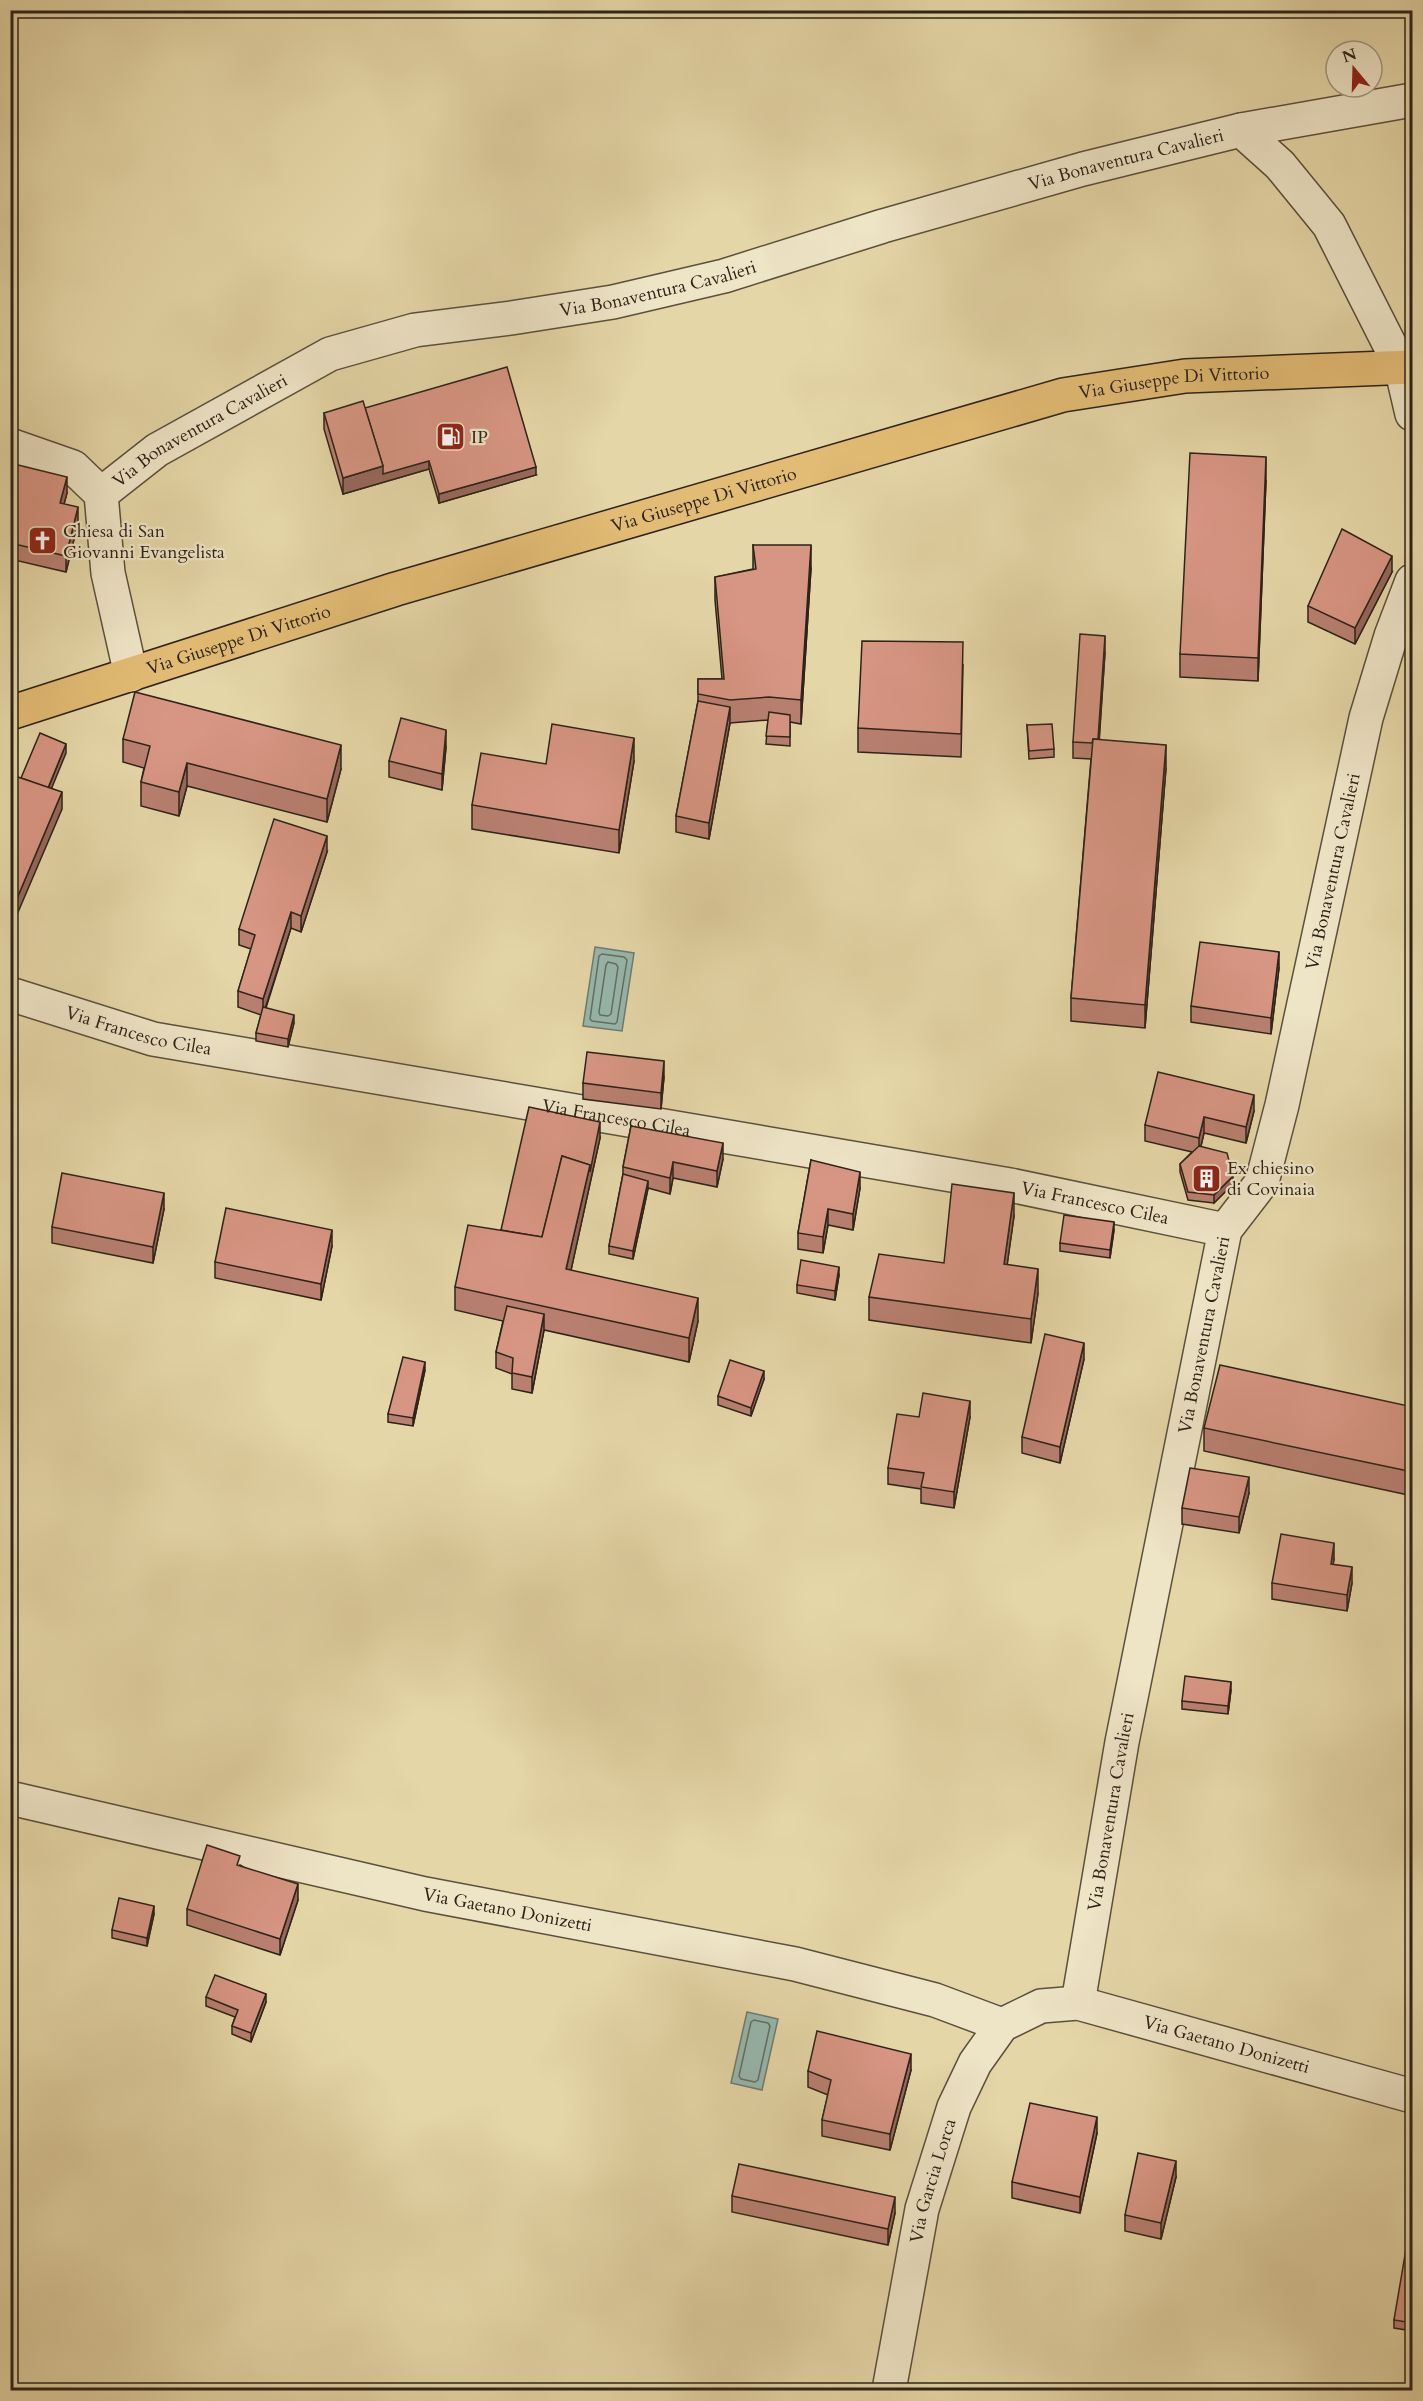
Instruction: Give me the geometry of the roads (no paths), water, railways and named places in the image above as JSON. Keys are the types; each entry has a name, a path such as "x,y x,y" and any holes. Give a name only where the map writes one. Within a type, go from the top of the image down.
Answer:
{"main road":[{"name":"Via Giuseppe Di Vittorio","path":"10,713 396,589 1063,395 1185,376 1407,367"}],"street":[{"name":"Via Bonaventura Cavalieri","path":"101,494 157,450 330,354 415,330 613,302 724,276 883,226 1083,169 1241,130 1413,100"},
{"name":"Via Bonaventura Cavalieri","path":"1241,130 1280,165 1329,225 1407,367 1413,414"},
{"path":"10,445 74,467 101,494 108,573 130,675"},
{"name":"Via Bonaventura Cavalieri","path":"1078,2003 1122,1742 1225,1230 1262,1182 1282,1105 1366,718 1391,636 1413,581"},
{"name":"Via Francesco Cilea","path":"10,994 153,1039 998,1183 1225,1230"},
{"name":"Via Gaetano Donizetti","path":"10,1798 425,1894 795,1964 935,2000 1002,2025"},
{"name":"Via Gaetano Donizetti","path":"1041,2006 1078,2003 1413,2096"},
{"name":"Via Garcia Lorca","path":"889,2391 925,2198 954,2107 975,2063 1002,2025 1041,2006"}],"water":[{"path":"595,947 634,953 622,1031 583,1026"},
{"path":"747,2012 778,2019 762,2090 731,2083"}],"place":[{"name":"IP","path":"450,437"},
{"name":"Chiesa di San Giovanni Evangelista","path":"42,541"},
{"name":"Ex chiesino di Covinaia","path":"1206,1178"}]}
